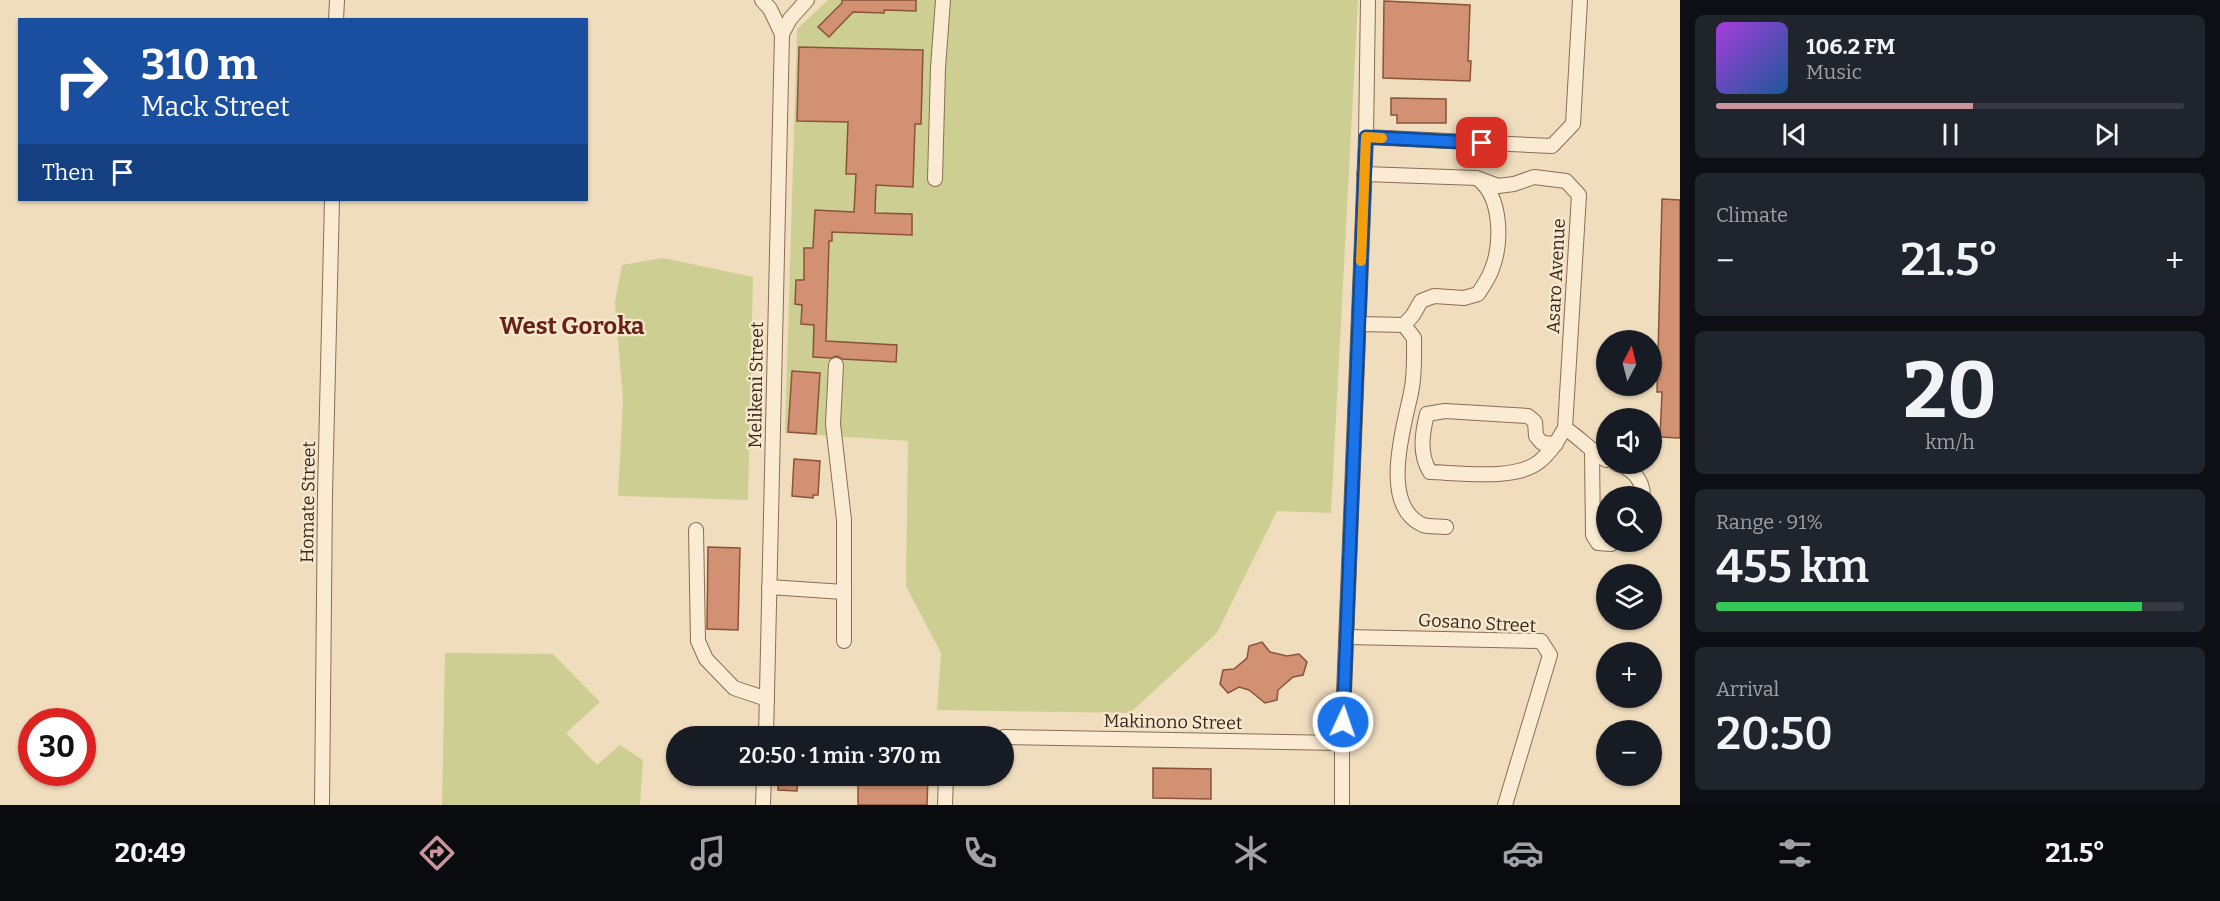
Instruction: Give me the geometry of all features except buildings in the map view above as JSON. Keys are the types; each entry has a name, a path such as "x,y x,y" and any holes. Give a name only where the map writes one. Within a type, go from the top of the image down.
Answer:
{"street":[{"path":"336,18 337,0"},
{"name":"Melikeni Street","path":"762,0 770,9 782,34 766,726"},
{"path":"782,34 790,19 807,0"},
{"path":"935,180 938,68 943,0"},
{"path":"1342,805 1342,743 1366,137 1368,0"},
{"path":"1366,137 1552,146 1573,124 1580,0"},
{"name":"Asaro Avenue","path":"1364,174 1477,178 1498,186 1514,184 1534,177 1566,181 1579,195 1565,428 1556,444 1539,463 1515,473 1430,472 1423,461 1422,434 1427,414 1445,411 1528,416 1534,422 1536,436 1542,443 1556,444"},
{"path":"1359,324 1404,325 1421,301 1428,298 1434,296 1464,298 1478,294 1492,270 1497,246 1496,209 1485,184 1477,178"},
{"name":"Homate Street","path":"322,805 332,201"},
{"path":"1404,325 1414,338 1412,390 1401,430 1397,470 1401,497 1407,512 1424,525 1446,527"},
{"path":"836,364 832,424 844,520 844,641"},
{"path":"1565,428 1596,454"},
{"path":"1592,451 1593,535 1596,540"},
{"path":"696,531 698,641 706,659 734,688 767,699"},
{"path":"769,587 844,592"},
{"name":"Gosano Street","path":"1347,637 1541,641 1550,655 1505,805"},
{"name":"Makinono Street","path":"1014,737 1342,743"},
{"path":"762,805 763,786"},
{"path":"945,786 945,805"}],"green space":[{"path":"828,0 1358,0 1331,513 1277,511 1217,633 1130,713 937,710 941,653 906,586 908,441 785,433 797,29"},
{"path":"663,258 753,277 748,500 618,496 623,400 615,302 622,265"},
{"path":"445,653 553,654 600,702 566,733 597,765 620,745 643,760 640,805 442,805"}],"slow traffic":[{"path":"1361,261 1366,137 1382,138"}],"district":[{"name":"West Goroka","path":"572,326"}],"route":[{"path":"1343,722 1366,137 1482,143"}]}
